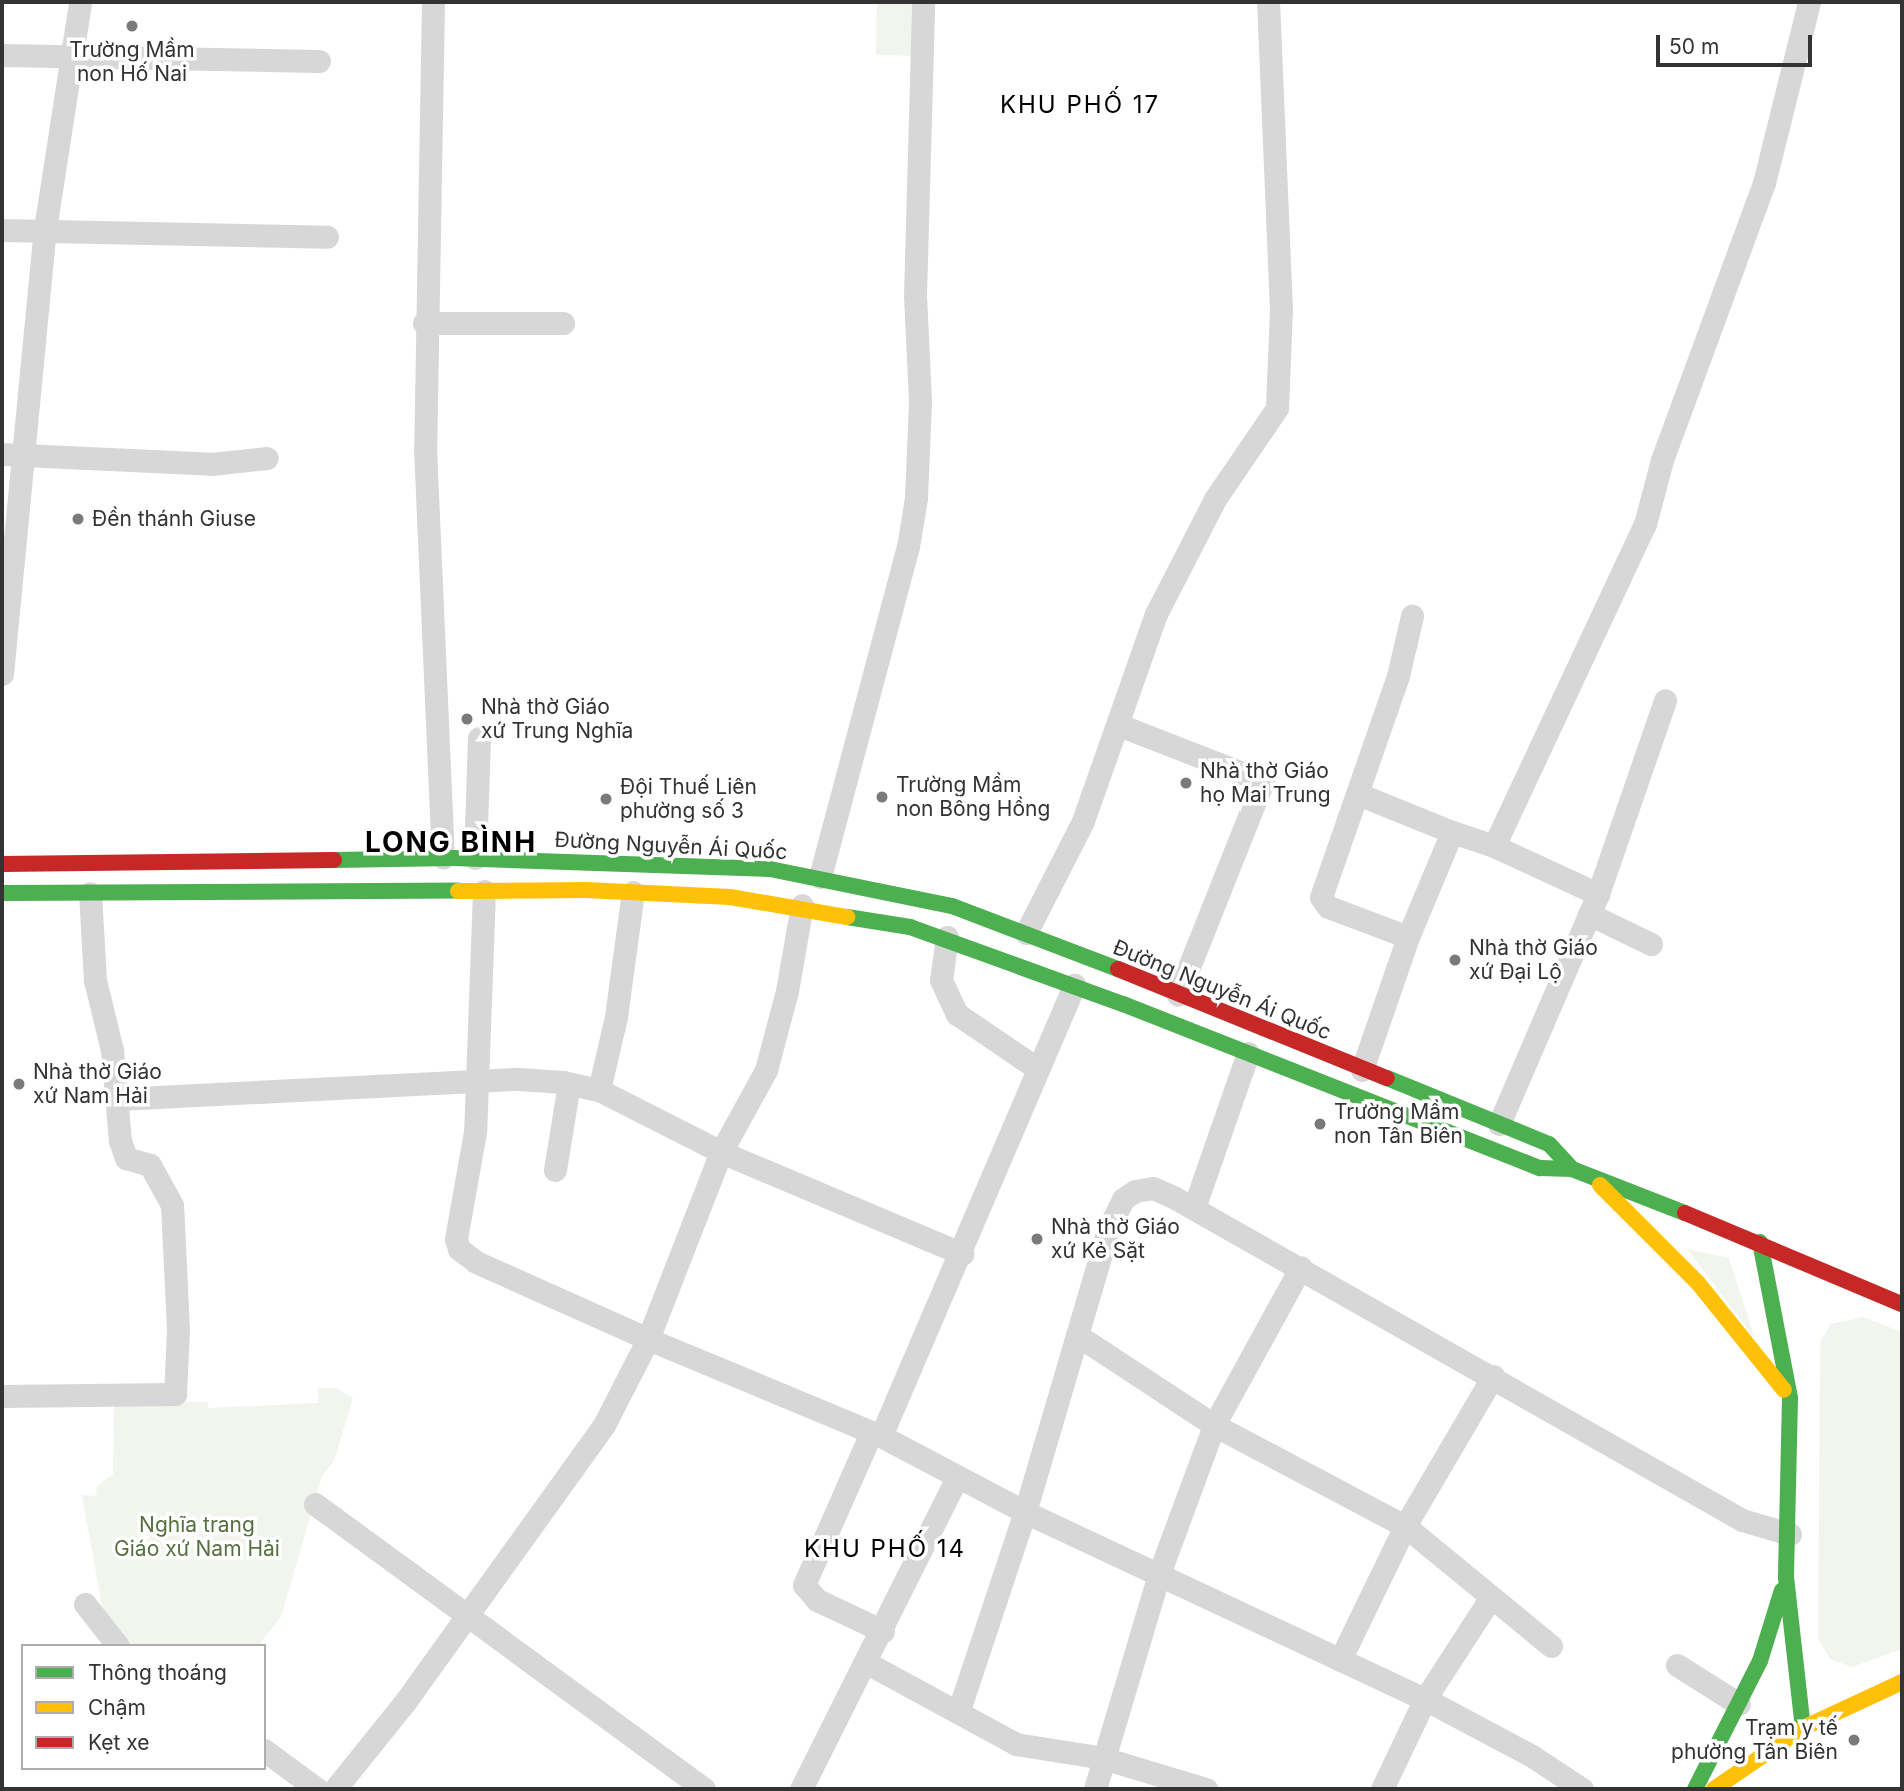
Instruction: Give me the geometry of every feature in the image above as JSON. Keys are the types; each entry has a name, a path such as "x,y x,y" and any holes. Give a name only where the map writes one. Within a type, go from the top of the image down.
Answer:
{"main road":[{"path":"443,859 444,891"},
{"name":"Đường Nguyễn Ái Quốc","path":"2,864 475,859 770,869 820,877 952,906 1026,933 1549,1144 1572,1169"},
{"name":"Đường Nguyễn Ái Quốc","path":"2,893 633,892 802,905 947,937 1540,1168 1572,1169 1760,1242 1902,1304"},
{"path":"1592,1177 1698,1283 1790,1398"},
{"path":"1760,1242 1790,1398 1790,1534 1786,1577 1803,1728"},
{"path":"1695,1789 1760,1661 1786,1577"},
{"path":"1728,1785 1803,1728 1902,1682"}],"street":[{"path":"2,674 12,454 75,56 80,2"},
{"path":"433,2 424,323 443,859"},
{"path":"820,877 908,547 916,498 920,401 915,296 923,2"},
{"path":"1026,933 1083,821 1156,614 1215,499 1277,408 1281,310 1268,2"},
{"path":"1494,846 1645,524 1666,447 1763,183 1809,2"},
{"path":"2,55 319,61"},
{"path":"2,230 327,237"},
{"path":"424,323 562,323"},
{"path":"12,454 211,464 267,458"},
{"path":"1408,937 1328,907 1321,897 1398,676 1412,616"},
{"path":"1499,1124 1594,904 1665,700"},
{"path":"1119,725 1263,781 1178,995"},
{"path":"475,859 479,738"},
{"path":"1358,794 1494,846 1594,904 1651,944"},
{"path":"1362,1070 1408,937 1452,832"},
{"path":"484,891 475,1132 456,1239 458,1249 476,1262 648,1339 876,1435 1025,1511 1425,1699 1532,1756 1582,1789"},
{"path":"599,1090 613,1036 633,892"},
{"path":"2,1396 175,1394 178,1330 172,1205 150,1165 127,1158 112,1050 95,980 90,893"},
{"path":"335,1789 467,1616 604,1425 648,1339 721,1152 766,1070 787,991 802,905"},
{"path":"947,937 941,980 957,1014 1038,1069"},
{"path":"883,1631 817,1600 804,1585 962,1254 1074,985"},
{"path":"1195,1208 1248,1053"},
{"path":"118,1099 519,1079 569,1084 599,1090 721,1152 962,1254"},
{"path":"555,1170 569,1084"},
{"path":"958,1710 1025,1511 1109,1227 1123,1199 1135,1191 1153,1188 1195,1208 1742,1520 1790,1534"},
{"path":"1095,1789 1159,1574 1214,1425 1301,1267"},
{"path":"1077,1335 1214,1425 1405,1526 1551,1646"},
{"path":"1340,1660 1405,1526 1493,1376"},
{"path":"801,1789 867,1664 957,1477"},
{"path":"315,1504 704,1789"},
{"path":"1382,1789 1425,1699 1491,1597"},
{"path":"85,1604 116,1644"},
{"path":"867,1664 958,1710 1016,1744 1103,1758 1206,1789"},
{"path":"1677,1665 1739,1704"},
{"path":"266,1751 317,1789"}],"green space":[{"path":"857,2 917,2 917,56 876,55 877,3"},
{"path":"1687,1249 1729,1258 1754,1337"},
{"path":"1863,1317 1902,1332 1902,1649 1852,1667 1830,1659 1818,1638 1820,1360 1821,1341 1831,1324"},
{"name":"Nghĩa trang Giáo xứ Nam Hải","path":"318,1388 336,1388 353,1398 334,1461 322,1476 281,1617 260,1644 128,1644 122,1640 103,1612 82,1495 96,1496 97,1486 113,1474 114,1401 208,1402 208,1408 318,1403"}],"traffic: fast":[{"path":"334,860 454,858 770,869 952,906 1118,969"},
{"path":"2,893 458,891"},
{"path":"847,917 910,927 1123,1004 1540,1168 1572,1169 1685,1213"},
{"path":"1387,1078 1549,1144 1572,1169"},
{"path":"1760,1242 1790,1398 1786,1577 1803,1728"},
{"path":"1695,1789 1760,1661 1782,1590"}],"traffic: slow":[{"path":"458,891 586,890 730,897 847,917"},
{"path":"1600,1185 1698,1283 1784,1390"},
{"path":"1714,1789 1803,1728 1902,1682"}],"traffic: jam":[{"path":"2,864 334,860"},
{"path":"1118,969 1387,1078"},
{"path":"1685,1213 1902,1304"}],"place":[{"name":"Trường Mầm non Hố Nai","path":"132,26"},
{"name":"Đền thánh Giuse","path":"78,519"},
{"name":"Nhà thờ Giáo xứ Trung Nghĩa","path":"467,719"},
{"name":"Nhà thờ Giáo họ Mai Trung","path":"1186,783"},
{"name":"Trường Mầm non Bông Hồng","path":"882,797"},
{"name":"Đội Thuế Liên phường số 3","path":"606,799"},
{"name":"Nhà thờ Giáo xứ Đại Lộ","path":"1455,960"},
{"name":"Nhà thờ Giáo xứ Nam Hải","path":"19,1084"},
{"name":"Trường Mầm non Tân Biên","path":"1320,1124"},
{"name":"Nhà thờ Giáo xứ Kẻ Sặt","path":"1037,1239"},
{"name":"Trạm y tế phường Tân Biên","path":"1854,1740"}],"district":[{"name":"KHU PHỐ 17","path":"1080,105"},
{"name":"LONG BÌNH","path":"451,842"},
{"name":"KHU PHỐ 14","path":"885,1549"}]}
